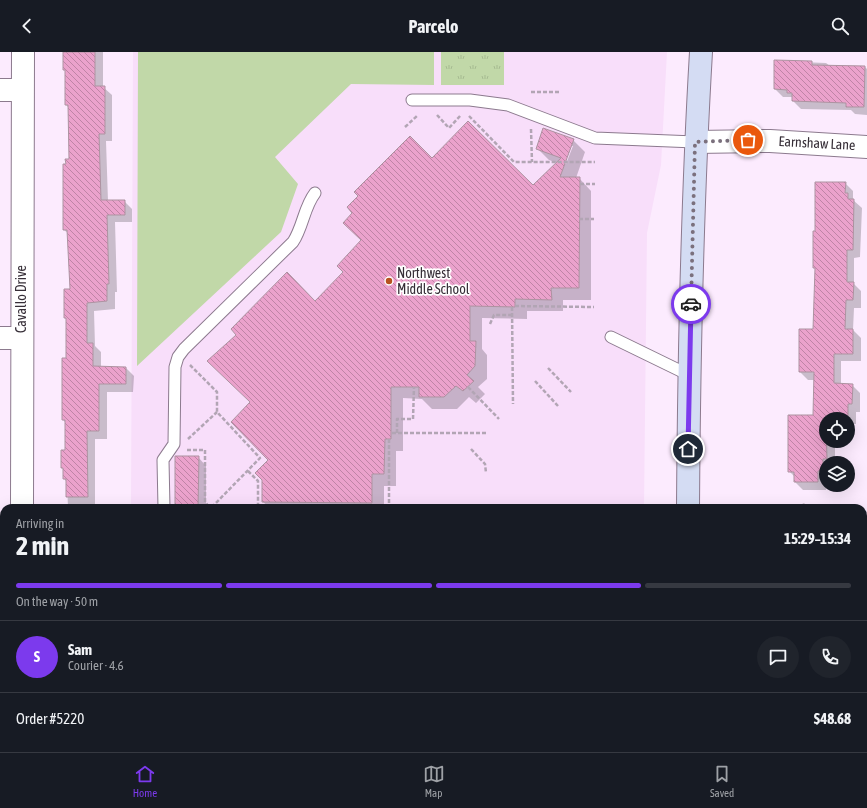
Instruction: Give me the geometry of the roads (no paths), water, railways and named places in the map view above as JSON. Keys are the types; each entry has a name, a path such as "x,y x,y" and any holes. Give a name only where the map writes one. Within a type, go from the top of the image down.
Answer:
{"main road":[{"path":"688,504 689,375 695,142 701,52"}],"street":[{"name":"Cavallo Drive","path":"22,504 11,338 23,52"},
{"path":"0,90 22,90"},
{"name":"Earnshaw Lane","path":"695,142 770,140 867,147"}],"lane":[{"path":"412,100 470,100 508,105 595,138 695,142"},
{"path":"164,504 164,460 174,444 175,367 178,357 184,349 292,242 298,234 307,205 315,193"},
{"path":"611,337 689,375"}],"place":[{"name":"Northwest Middle School","path":"389,281"}]}
